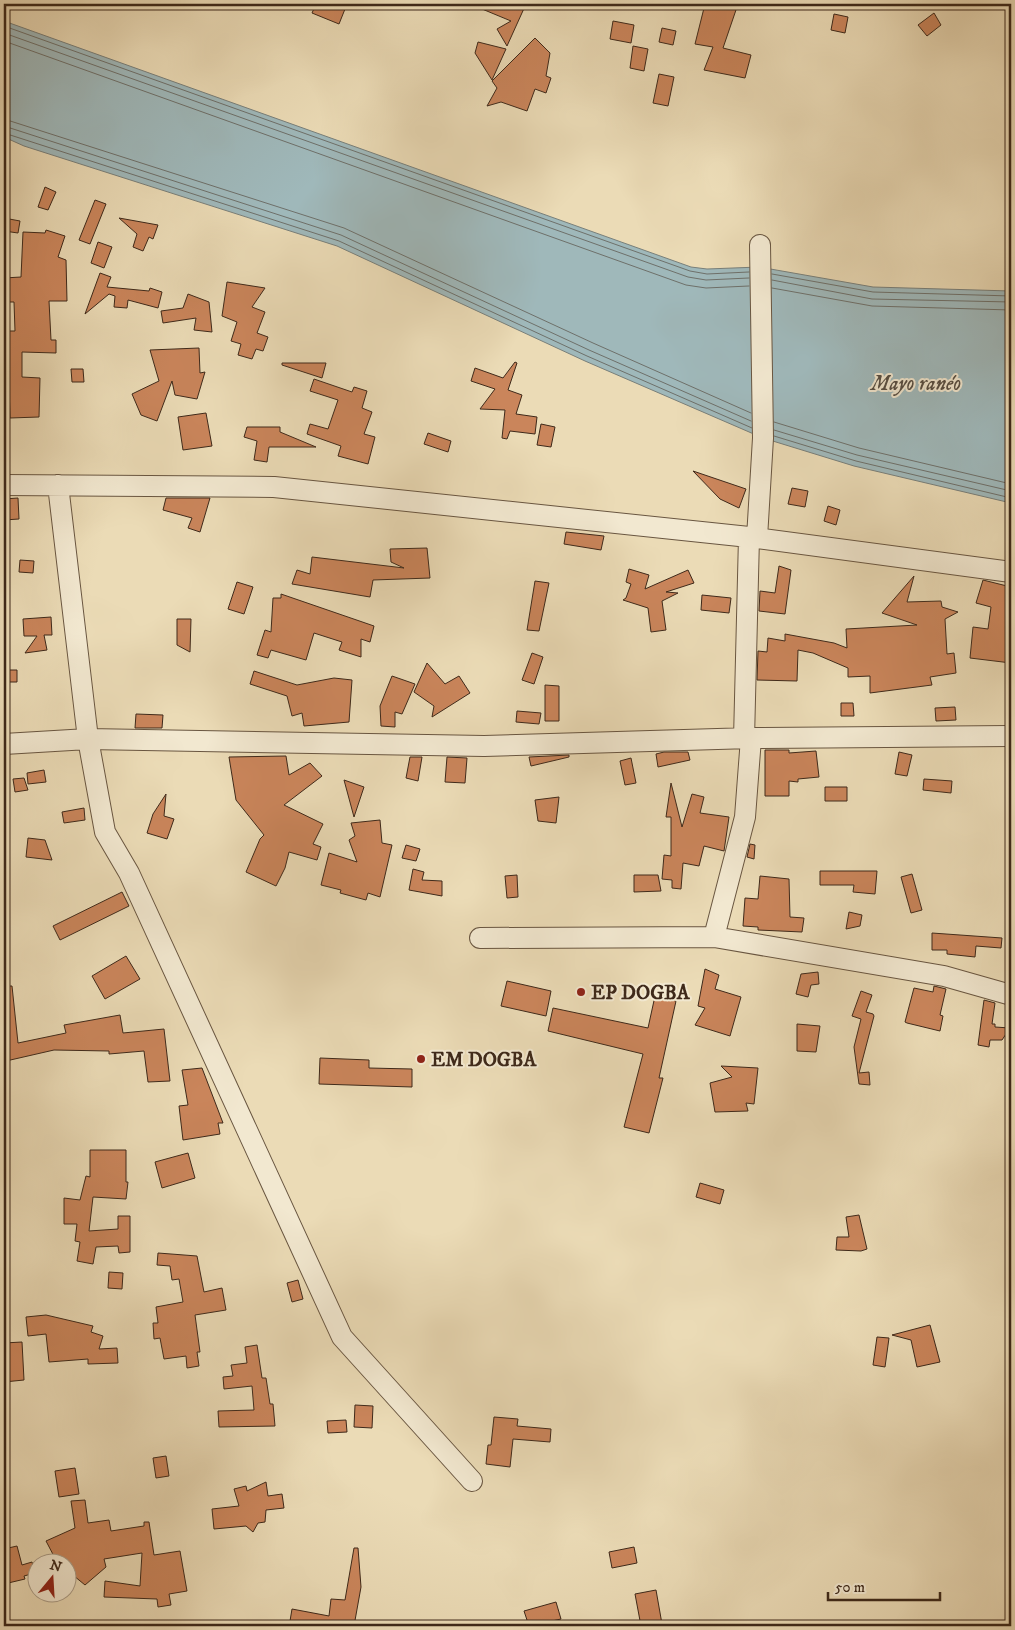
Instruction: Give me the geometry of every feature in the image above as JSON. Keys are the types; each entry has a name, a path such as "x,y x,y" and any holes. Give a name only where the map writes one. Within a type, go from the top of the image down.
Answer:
{"street":[{"path":"714,937 745,817 753,538 763,438 760,245"},
{"path":"4,485 274,487 753,538 1011,572"},
{"path":"58,485 88,739 106,832 129,873 342,1337 472,1481"},
{"path":"4,744 88,739 484,746 748,739 1011,736"},
{"path":"480,938 714,937 944,976 1011,995"}],"water":[{"name":"Mayo ranéo","path":"4,21 691,267 707,269 759,267 873,287 1011,291 1011,503 854,466 763,438 585,361 337,246 24,146 4,137"}],"building":[{"path":"316,4 347,4 339,24 312,13"},
{"path":"470,4 526,4 507,46 497,29 511,21"},
{"path":"705,4 738,4 723,48 751,55 745,78 704,70 713,47 695,44"},
{"path":"934,13 941,25 927,36 918,25"},
{"path":"834,14 848,17 845,33 831,30"},
{"path":"613,21 634,25 631,43 610,39"},
{"path":"662,28 676,31 673,45 659,42"},
{"path":"535,38 550,53 546,76 551,78 546,93 535,89 527,111 501,102 487,106 497,88 492,81"},
{"path":"478,42 506,49 492,80 475,53"},
{"path":"633,46 648,49 644,71 630,68"},
{"path":"659,74 674,77 668,106 653,103"},
{"path":"45,187 56,192 48,210 38,207"},
{"path":"95,200 106,204 90,244 79,240"},
{"path":"4,218 20,221 18,233 4,231"},
{"path":"119,218 158,225 153,239 149,237 143,251 133,247 137,234"},
{"path":"46,230 65,236 58,257 66,260 67,301 49,301 51,340 56,340 56,353 22,352 22,377 40,378 39,417 10,418 9,385 4,385 4,331 15,331 14,302 4,302 4,278 21,277 23,232 45,233"},
{"path":"98,242 112,247 104,268 91,263"},
{"path":"100,273 111,277 107,287 149,291 150,288 162,292 158,308 128,300 127,308 114,307 115,296 109,294 85,314"},
{"path":"227,282 265,288 252,307 265,312 257,333 268,337 263,351 256,349 252,359 238,355 241,344 231,341 237,322 222,316"},
{"path":"188,294 209,302 212,332 194,330 196,318 163,323 161,311 183,308"},
{"path":"199,348 200,373 205,372 197,399 175,395 172,381 157,421 141,415 132,394 159,381 150,350"},
{"path":"515,362 517,363 508,390 522,395 516,414 537,417 535,434 510,431 507,439 502,438 505,410 480,409 495,389 471,381 475,368 503,378"},
{"path":"282,363 326,363 322,378 282,365"},
{"path":"71,369 83,369 84,382 72,382"},
{"path":"314,379 352,392 354,387 367,391 362,408 372,412 364,434 375,437 368,464 338,456 341,446 307,434 310,424 328,429 338,400 310,391"},
{"path":"206,413 212,446 183,450 178,417"},
{"path":"541,424 555,427 551,447 537,445"},
{"path":"247,427 280,427 280,432 316,447 269,447 267,462 254,460 257,441 244,437"},
{"path":"428,433 451,441 448,452 424,444"},
{"path":"693,471 746,489 739,508 720,499"},
{"path":"792,488 808,491 805,507 788,504"},
{"path":"18,498 19,519 4,520 4,499"},
{"path":"166,498 210,498 200,532 188,528 192,518 163,510"},
{"path":"828,506 840,510 836,525 824,521"},
{"path":"566,532 604,536 601,550 564,544"},
{"path":"427,548 430,578 373,580 370,597 292,584 297,570 310,574 312,557 404,568 391,562 390,549"},
{"path":"20,560 34,561 33,573 19,572"},
{"path":"779,566 791,570 785,614 759,611 760,591 775,593"},
{"path":"629,569 649,575 645,589 688,570 694,583 666,592 678,593 662,601 666,630 651,632 648,608 623,600 626,598 631,584 626,582"},
{"path":"914,576 907,602 941,601 942,607 958,612 945,619 947,654 954,653 956,673 930,677 932,685 870,693 870,676 848,677 848,668 813,653 798,650 797,681 757,680 758,651 767,652 768,638 785,641 785,634 834,643 847,648 846,629 917,625 882,613"},
{"path":"983,580 1011,587 1009,628 1011,628 1011,663 970,658 973,627 988,629 991,607 976,603"},
{"path":"535,581 549,583 539,631 527,630"},
{"path":"237,582 253,587 244,614 228,609"},
{"path":"281,594 374,626 370,642 361,639 361,657 339,650 342,642 314,633 306,660 271,650 268,658 257,655 265,630 271,632 273,598 281,598"},
{"path":"702,595 731,598 729,613 701,610"},
{"path":"51,617 52,635 44,635 47,650 25,653 37,636 24,636 23,619"},
{"path":"177,619 191,619 190,652 177,645"},
{"path":"532,653 543,657 534,684 522,680"},
{"path":"427,663 445,684 459,676 470,693 432,717 434,706 414,692"},
{"path":"4,670 17,670 17,682 4,682"},
{"path":"254,671 297,685 334,678 352,680 349,722 304,726 302,713 292,716 287,696 250,684"},
{"path":"392,676 415,684 402,714 395,712 395,727 381,726 380,706"},
{"path":"545,685 559,686 559,721 545,721"},
{"path":"841,703 853,703 854,716 841,716"},
{"path":"955,707 956,720 936,721 935,708"},
{"path":"517,711 541,713 539,724 516,722"},
{"path":"136,714 163,715 162,728 135,728"},
{"path":"765,750 789,750 789,753 816,751 819,777 798,779 798,782 789,781 789,796 765,796"},
{"path":"688,752 690,760 658,767 656,754"},
{"path":"899,752 912,755 907,776 895,774"},
{"path":"569,755 569,757 531,766 529,757"},
{"path":"286,756 289,775 310,763 322,776 284,805 323,824 313,844 321,847 317,860 289,852 285,868 276,886 246,872 260,839 264,835 236,800 229,757"},
{"path":"410,757 422,757 418,781 406,778"},
{"path":"447,757 467,758 465,783 445,782"},
{"path":"631,758 636,783 625,785 620,761"},
{"path":"44,770 46,782 28,784 27,773"},
{"path":"24,778 28,790 15,792 13,779"},
{"path":"924,779 952,781 951,793 923,790"},
{"path":"344,780 364,787 354,817"},
{"path":"671,783 682,827 692,794 704,797 700,813 729,817 724,851 704,846 699,866 683,863 681,889 672,888 672,880 662,879 664,855 671,856 671,817 666,817"},
{"path":"825,787 847,787 847,801 825,801"},
{"path":"166,794 164,816 174,819 167,839 147,833 153,814"},
{"path":"559,797 556,823 538,821 535,800"},
{"path":"84,808 85,820 64,823 62,812"},
{"path":"380,820 382,843 392,845 380,897 368,893 366,900 340,893 341,890 321,885 329,853 357,862 349,840 355,836 351,823"},
{"path":"28,838 45,840 52,860 26,857"},
{"path":"750,844 755,845 754,859 747,857"},
{"path":"406,845 420,849 416,861 402,858"},
{"path":"413,869 424,872 422,880 442,881 442,896 409,890"},
{"path":"820,871 877,871 875,894 853,892 854,885 820,885"},
{"path":"912,874 922,910 911,913 901,877"},
{"path":"517,875 518,897 507,898 505,876"},
{"path":"634,875 658,875 661,891 634,892"},
{"path":"760,876 789,879 790,917 804,918 802,932 758,930 758,927 743,926 745,898 758,899"},
{"path":"122,892 129,906 60,940 53,926"},
{"path":"849,912 862,915 860,926 846,929"},
{"path":"932,933 1002,938 1001,948 976,946 975,957 947,954 947,950 932,950"},
{"path":"126,956 140,979 105,999 92,976"},
{"path":"705,969 719,975 715,989 741,997 730,1036 695,1025 705,1008 698,1006"},
{"path":"818,972 819,984 811,985 808,997 796,994 801,974"},
{"path":"507,981 551,991 546,1016 501,1006"},
{"path":"4,986 12,986 18,1043 66,1033 64,1025 120,1015 123,1033 164,1029 170,1081 148,1082 144,1051 109,1054 109,1051 54,1050 6,1061 4,1051"},
{"path":"934,986 946,989 940,1015 943,1016 940,1031 905,1022 914,988 933,992"},
{"path":"861,991 872,995 866,1012 874,1016 859,1073 869,1072 870,1085 859,1084 854,1047 861,1019 852,1016"},
{"path":"655,996 676,1001 659,1078 663,1078 649,1133 624,1127 643,1054 548,1031 553,1008 648,1028"},
{"path":"984,1000 995,1003 992,1024 995,1024 995,1027 1010,1028 1002,1040 990,1040 989,1047 978,1045"},
{"path":"797,1024 820,1026 816,1052 797,1051"},
{"path":"320,1058 369,1060 369,1068 412,1069 412,1087 319,1084"},
{"path":"721,1066 758,1068 754,1104 746,1103 748,1111 715,1112 710,1083 732,1077"},
{"path":"202,1068 223,1123 218,1123 220,1134 183,1140 179,1106 188,1105 182,1070"},
{"path":"90,1150 126,1150 126,1182 128,1182 126,1199 93,1197 89,1231 118,1229 118,1216 130,1216 130,1252 119,1253 118,1246 96,1247 93,1264 77,1261 80,1242 75,1241 77,1224 64,1224 64,1198 80,1200 86,1176 90,1177"},
{"path":"188,1153 195,1178 162,1188 155,1162"},
{"path":"700,1183 724,1190 720,1204 696,1197"},
{"path":"859,1215 867,1249 861,1251 836,1250 837,1237 849,1237 846,1217"},
{"path":"158,1253 197,1256 204,1292 222,1288 226,1310 195,1315 200,1352 197,1352 199,1366 187,1368 186,1356 164,1359 160,1338 154,1339 153,1323 158,1323 156,1307 183,1302 179,1279 172,1280 170,1266 157,1265"},
{"path":"109,1272 123,1273 122,1289 108,1288"},
{"path":"298,1280 303,1299 292,1302 287,1283"},
{"path":"46,1315 93,1326 91,1332 103,1336 99,1349 117,1348 118,1363 88,1364 88,1359 49,1362 46,1334 28,1336 26,1317"},
{"path":"930,1325 940,1362 917,1367 911,1340 892,1335"},
{"path":"877,1337 889,1338 885,1367 873,1365"},
{"path":"22,1342 24,1380 4,1382 4,1343"},
{"path":"257,1345 262,1378 266,1378 270,1404 273,1404 275,1426 219,1427 218,1411 254,1410 252,1386 224,1389 223,1377 233,1376 231,1365 247,1363 245,1347"},
{"path":"355,1405 373,1406 372,1428 354,1427"},
{"path":"494,1417 518,1419 517,1426 551,1429 550,1442 513,1439 510,1467 486,1464 488,1445 491,1445"},
{"path":"346,1420 347,1432 328,1433 327,1421"},
{"path":"166,1456 169,1476 156,1478 153,1458"},
{"path":"75,1468 79,1494 59,1497 55,1471"},
{"path":"266,1482 268,1496 282,1494 284,1508 266,1510 265,1522 258,1523 253,1532 246,1526 214,1529 212,1509 239,1506 234,1489 246,1486 247,1491"},
{"path":"85,1500 88,1523 109,1520 111,1531 144,1526 144,1522 149,1522 154,1555 180,1551 187,1591 169,1594 171,1605 158,1607 157,1599 104,1597 105,1581 140,1586 142,1553 104,1559 106,1567 85,1585 78,1579 78,1552 52,1552 46,1541 75,1528 71,1501"},
{"path":"17,1546 22,1565 28,1563 28,1575 24,1576 25,1579 4,1584 4,1549"},
{"path":"634,1547 637,1563 612,1568 609,1552"},
{"path":"354,1548 358,1548 361,1587 354,1626 316,1626 290,1621 292,1609 329,1616 331,1599 345,1600"},
{"path":"656,1590 662,1624 641,1626 635,1594"},
{"path":"556,1602 561,1619 529,1626 524,1611"}],"place":[{"name":"EP DOGBA","path":"581,992"},
{"name":"EM DOGBA","path":"421,1059"}]}
